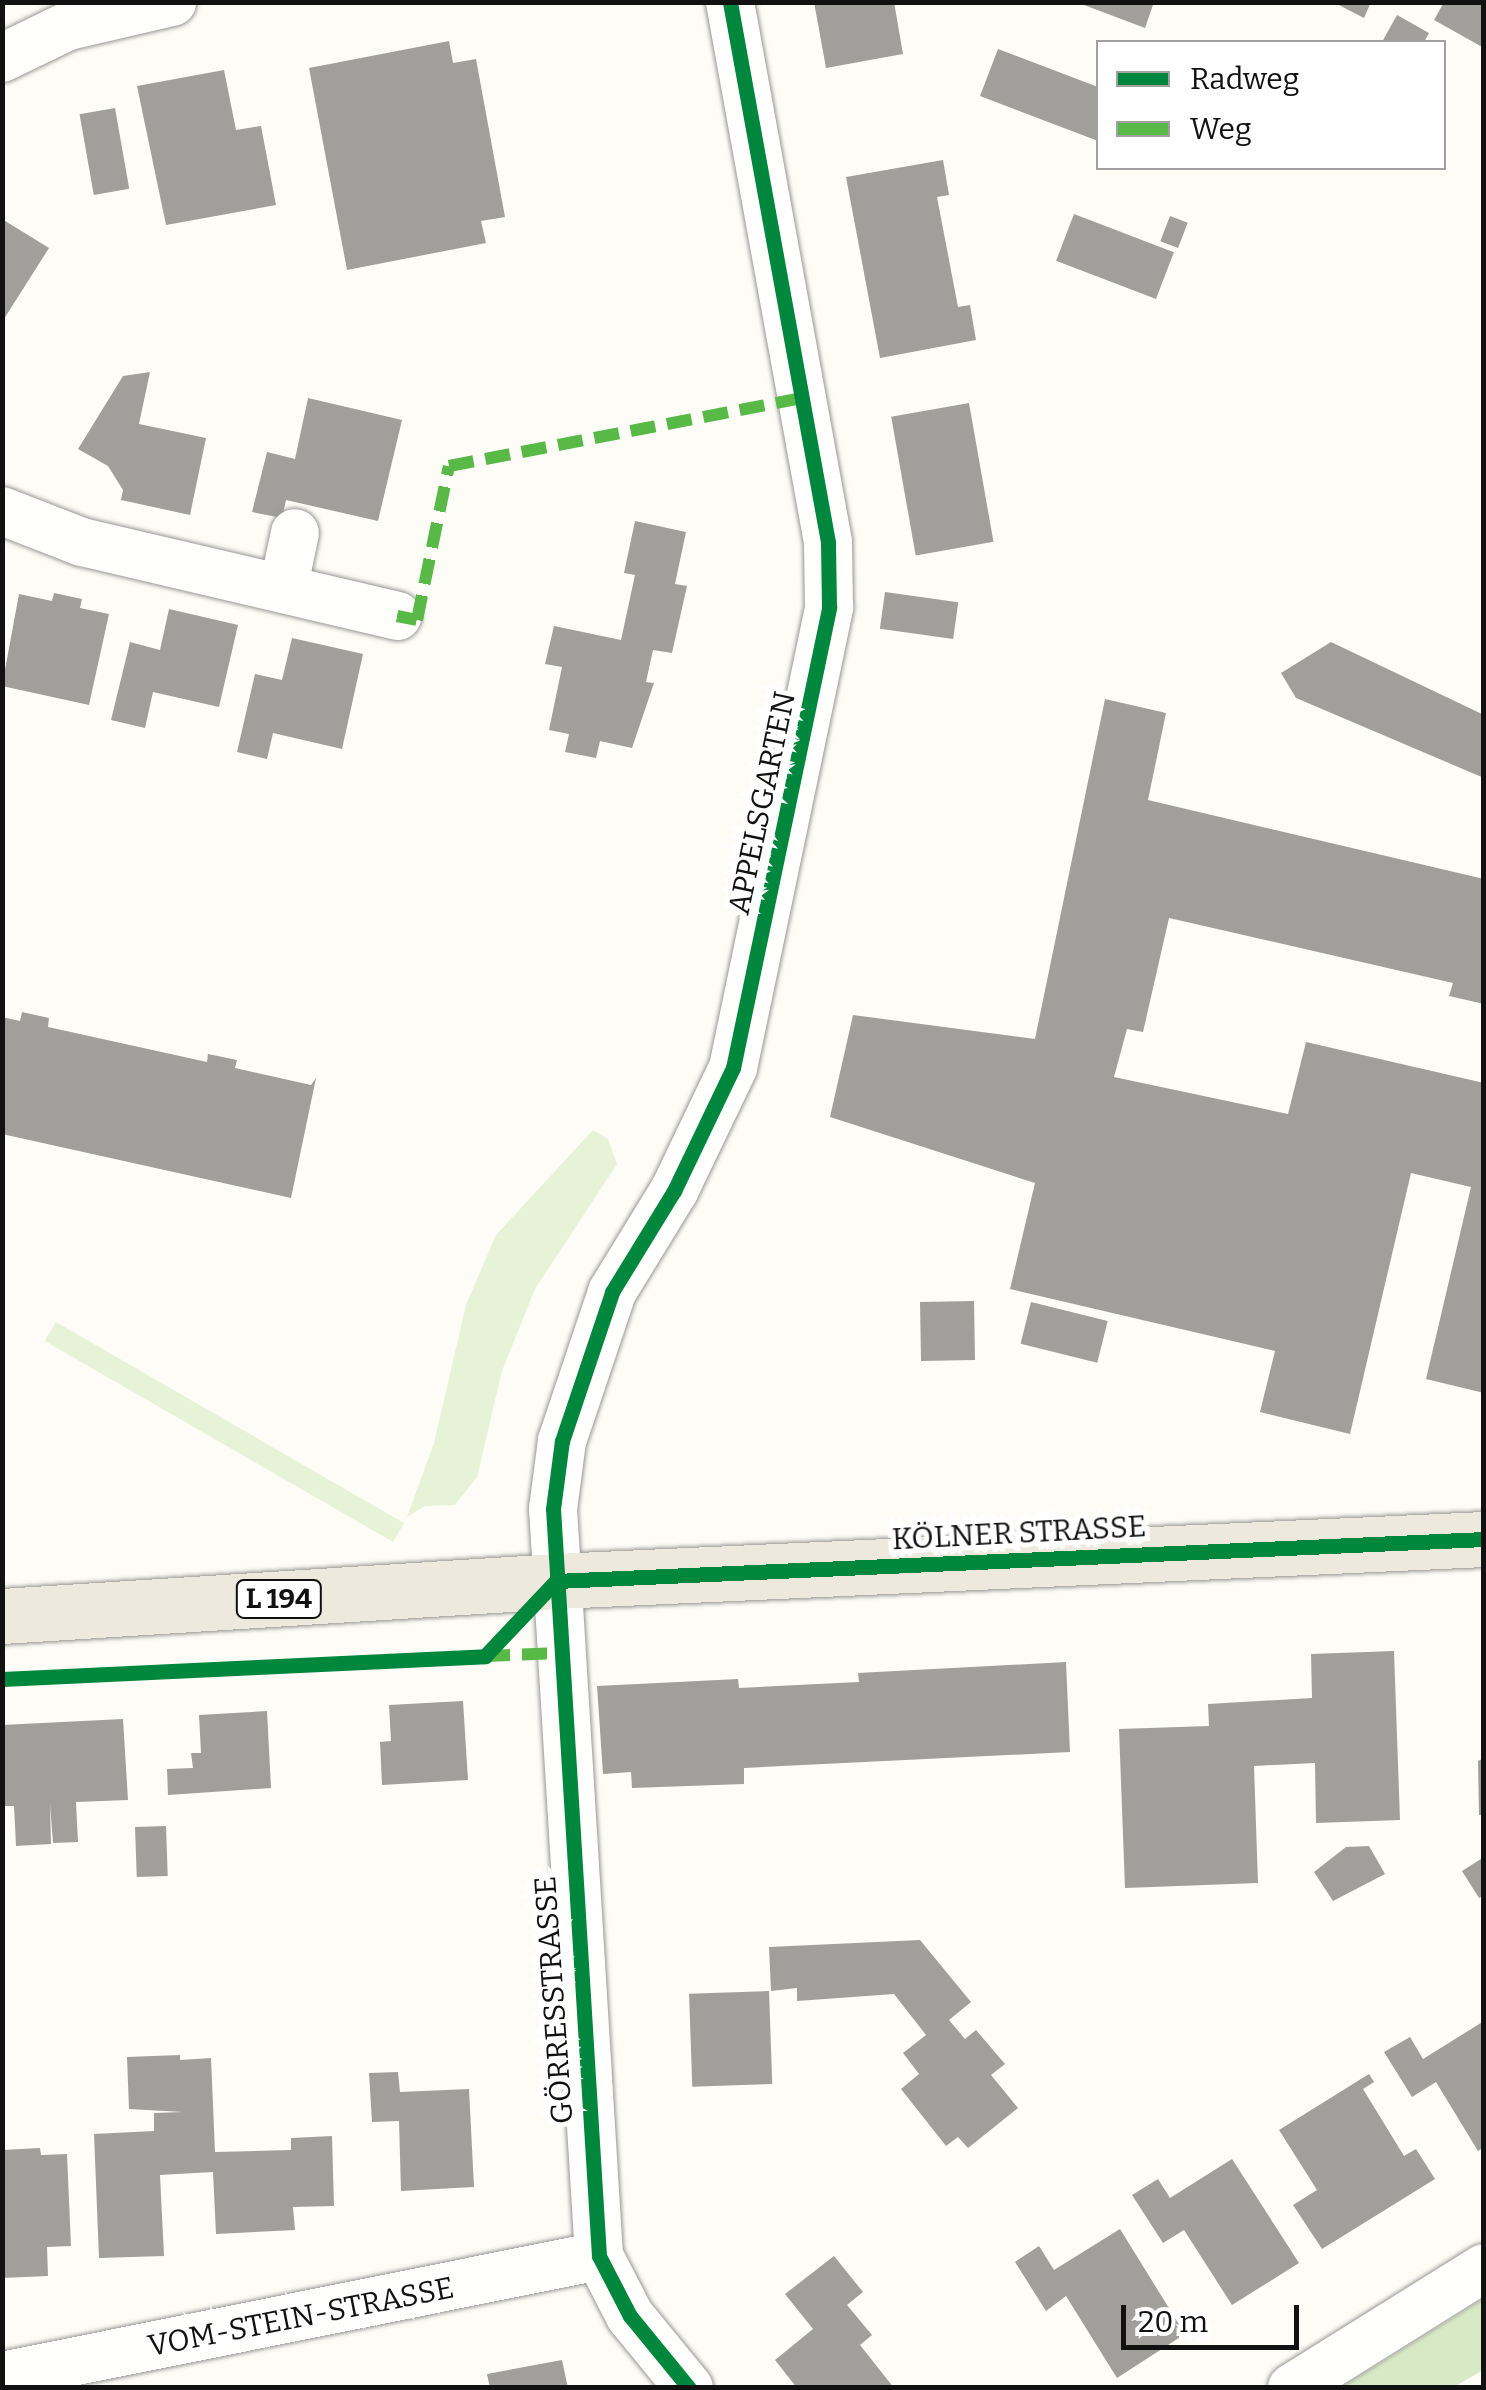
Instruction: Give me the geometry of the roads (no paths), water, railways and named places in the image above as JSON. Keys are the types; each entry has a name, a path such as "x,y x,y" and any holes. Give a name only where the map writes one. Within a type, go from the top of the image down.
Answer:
{"main road":[{"name":"KÖLNER STRASSE","path":"2,1616 556,1581 1484,1539"}],"street":[{"path":"2,58 68,26 172,2"},
{"name":"APPELSGARTEN","path":"556,1581 553,1509 562,1441 612,1292 674,1191 733,1068 829,607 828,542 730,2"},
{"path":"2,511 82,542 284,585 397,616"},
{"path":"284,585 296,533"},
{"name":"GÖRRESSTRASSE","path":"556,1581 599,2256 630,2316 689,2388"},
{"name":"VOM-STEIN-STRASSE","path":"2,2376 599,2256"},
{"path":"1292,2388 1484,2268"}]}
